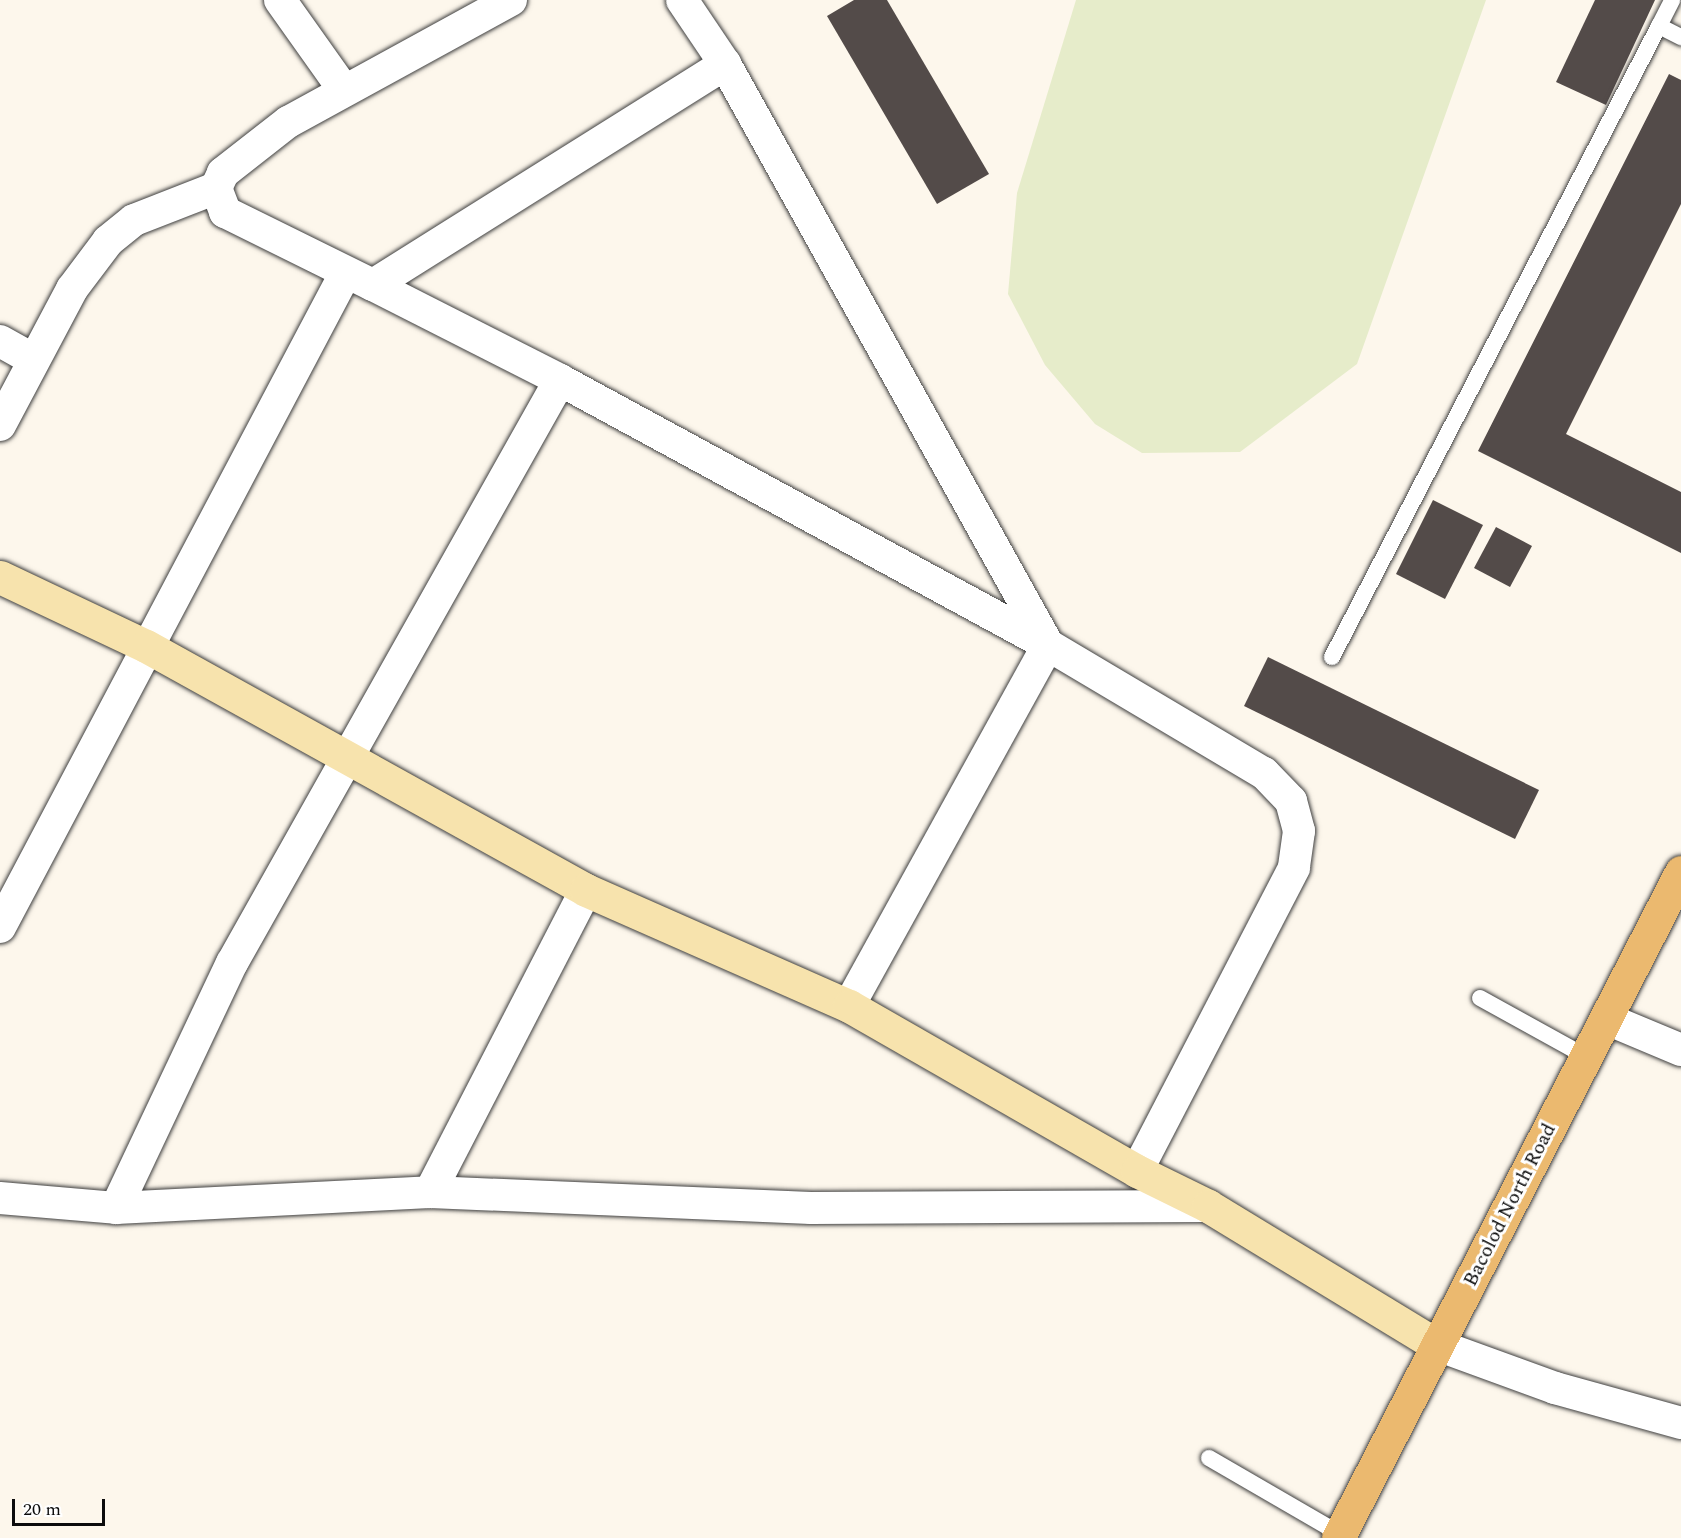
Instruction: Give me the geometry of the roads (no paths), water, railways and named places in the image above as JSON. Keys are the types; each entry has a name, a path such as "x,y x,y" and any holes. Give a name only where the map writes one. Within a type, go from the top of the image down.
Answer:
{"main road":[{"name":"Bacolod North Road","path":"1339,1536 1681,872"}],"street":[{"path":"280,0 344,90"},
{"path":"0,424 72,290 108,241 134,220 216,188 223,173 288,122 511,0"},
{"path":"682,0 725,64 1048,645"},
{"path":"0,927 146,646 359,280 725,64"},
{"path":"216,188 225,212 560,380 1048,645 1264,773 1292,801 1299,831 1294,868 1137,1171"},
{"path":"0,341 33,359"},
{"path":"116,1208 232,963 349,759 560,380"},
{"path":"0,577 146,646 586,890 849,1006 1137,1171 1208,1206 1437,1345 1555,1388 1681,1423"},
{"path":"849,1006 1048,645"},
{"path":"430,1192 586,890"},
{"path":"1607,1019 1681,1050"},
{"path":"0,1198 116,1208 430,1192 811,1208 1208,1206"}],"lane":[{"path":"1332,657 1672,0"},
{"path":"1659,27 1681,38"},
{"path":"1480,998 1587,1057"},
{"path":"1209,1458 1339,1536"}]}
